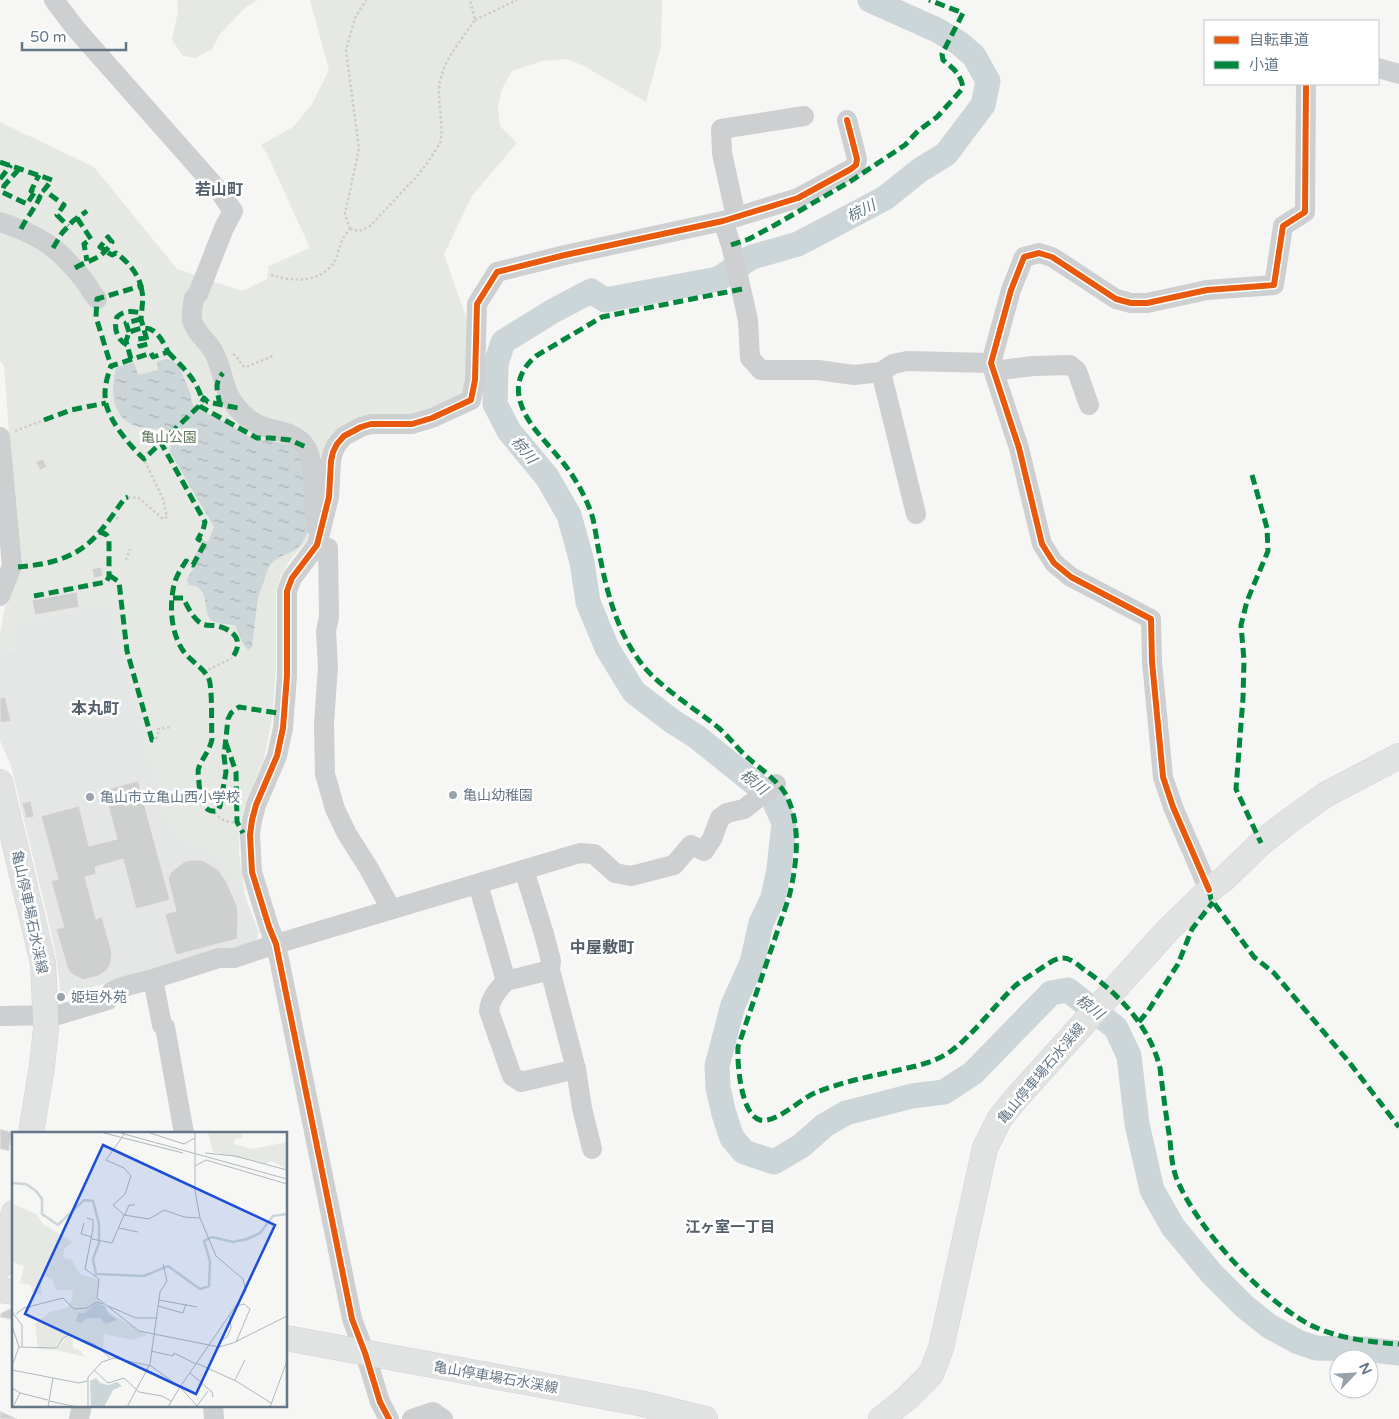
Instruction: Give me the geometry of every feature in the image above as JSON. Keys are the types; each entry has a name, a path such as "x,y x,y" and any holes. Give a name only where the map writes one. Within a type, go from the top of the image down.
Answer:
{"main road":[{"name":"亀山停車場石水渓線","path":"881,1419 907,1398 931,1374 941,1348 985,1148 1000,1118 1133,968 1209,890 1225,878 1261,843 1325,795 1399,756"},
{"name":"亀山停車場石水渓線","path":"0,782 43,963 46,1016 42,1066 31,1132"},
{"path":"0,1266 12,1221"},
{"name":"亀山停車場石水渓線","path":"288,1338 636,1411 705,1419"}],"street":[{"path":"54,0 76,29 220,192 233,211 224,228 198,294 194,298 192,320 198,332 215,355 228,392 238,408 252,421 296,437 306,447 311,464 318,540 328,548 329,617 326,631 328,666 324,724 324,774 339,818 391,909"},
{"path":"1379,68 1399,74"},
{"path":"1209,890 1163,777 1152,662 1151,620 1071,577 1054,563 1042,544 1019,448 992,367 1011,290 1024,257 1039,253 1052,257 1116,299 1131,303 1148,303 1207,290 1274,285 1284,226 1305,212 1306,85"},
{"path":"804,116 721,129 731,245 748,320 750,358 761,370 818,370 854,374 881,372 893,364 907,360 992,367 1070,365 1077,371 1088,405"},
{"path":"389,1419 380,1402 352,1319 276,944 268,927 252,872 250,835 252,820 256,805 277,756 283,728 287,676 287,592 292,578 318,540 329,497 331,461 337,444 344,436 361,427 371,424 412,424 432,418 471,400 475,380 476,304 497,272 730,219 798,198 856,165 857,159 847,120"},
{"path":"0,222 33,234 57,251 85,281 97,299"},
{"path":"881,372 916,514"},
{"path":"0,596 12,566 3,504 7,434"},
{"path":"0,1016 58,1015 108,1000 111,992 122,987 219,958 234,958 580,853 594,854 615,873 630,876 674,865 691,845 704,851 712,839 720,818 726,813 744,809 776,785"},
{"path":"524,870 551,961 550,970 576,1069 582,1108 592,1149"},
{"path":"478,884 506,981"},
{"path":"550,970 506,981 494,995 489,1011 512,1076 521,1082 576,1069"},
{"path":"153,979 162,1025 165,1027 184,1132"},
{"path":"80,1419 82,1406"},
{"path":"213,1406 214,1419"},
{"path":"412,1419 434,1412 443,1419"}],"path":[{"path":"350,229 345,214 359,149 346,50 355,18 366,0"},
{"path":"470,0 475,20"},
{"path":"350,229 360,231 370,226 420,174 440,142 441,120 438,99 444,67 475,20 517,0"},
{"path":"271,275 287,280 310,280 318,276 327,270 336,257 342,240 350,229"},
{"path":"215,355 225,350 236,356 243,366 273,356"},
{"path":"7,434 44,420"},
{"path":"128,497 139,498 163,519 167,517 163,499 144,459"},
{"path":"112,515 119,518"},
{"path":"126,560 130,549"},
{"path":"204,672 232,658"},
{"path":"156,739 158,729 171,727"},
{"path":"215,812 217,816 225,821 237,822"}],"shaded area":[{"name":"亀山市立亀山西小学校","path":"113,602 123,660 186,842 215,850 245,896 259,933 256,941 61,996 52,936 11,766 0,741 0,651 16,649 14,625"}],"green space":[{"path":"177,0 257,0 245,8 220,34 212,49 196,58 183,56 172,40 178,11"},
{"name":"亀山公園","path":"310,0 662,0 661,46 646,102 582,65 567,59 542,61 512,71 502,89 498,106 500,126 517,143 472,196 444,254 470,329 465,397 433,413 352,426 320,514 307,541 290,560 281,575 276,591 276,669 272,720 264,759 240,822 239,852 245,896 215,850 186,842 170,828 123,660 113,603 14,625 16,649 0,651 0,635 4,611 19,572 4,366 0,361 0,122 94,167 177,269 242,291 267,279 269,266 310,248 267,154 261,145 293,127 312,104 329,70"}],"water":[{"path":"166,359 179,366 193,405 199,410 221,420 255,440 272,441 298,447 306,462 313,523 301,545 276,559 269,566 258,597 252,647 248,650 242,642 235,625 211,620 200,589 188,585 187,579 196,564 192,561 203,540 208,542 214,527 170,452 173,437 167,430 140,427 127,422 121,416 114,402 113,385 116,368 134,362 138,375 158,370 157,362"}],"building":[{"path":"43,459 47,467 40,470 36,462"},
{"path":"101,567 103,576 94,578 92,569"},
{"path":"77,592 79,607 35,615 32,600"},
{"path":"5,697 11,721 0,723 0,698"},
{"path":"138,781 170,900 136,909 123,859 95,867 96,874 85,877 96,919 102,917 112,953 111,962 107,970 98,976 83,980 70,973 56,929 64,927 51,881 58,879 41,816 79,806 89,846 117,839 104,790"},
{"path":"31,801 34,817 26,818 22,803"},
{"path":"202,860 211,865 218,870 226,881 237,906 237,939 176,955 165,914 176,911 168,878 171,872 184,862"},
{"path":"0,1129 12,1132 9,1151 0,1149"},
{"path":"12,1308 12,1320 0,1317 1,1313"},
{"path":"0,1411 17,1419 0,1419"}],"waterway":[{"name":"椋川","path":"870,0 937,30 959,43 974,56 988,81 983,105 946,154 920,170 885,198 798,244 752,257 718,279 605,300 591,291 553,311 503,342 496,364 495,404 509,431 547,477 569,515 582,562 588,602 607,648 634,692 672,721 697,737 773,798 784,823 779,869 773,898 761,923 752,963 733,1005 717,1066 718,1088 732,1138 744,1152 774,1162 801,1146 825,1125 846,1113 912,1096 944,1092 973,1073 1051,993 1068,990 1116,1028 1129,1056 1137,1124 1152,1190 1173,1227 1212,1274 1244,1306 1269,1326 1298,1342 1316,1348 1364,1349 1399,1353"}],"marked path":[{"path":"731,245 749,239 775,225 851,181 905,145 918,131 937,117 963,88 958,75 943,60 942,54 963,13 929,0"},
{"path":"0,162 52,180 44,190 64,205 57,215 68,226"},
{"path":"0,179 11,165"},
{"path":"19,169 4,186 2,192 27,204 34,193"},
{"path":"21,229 40,197 31,191 39,175"},
{"path":"53,248 62,233 73,221 87,211"},
{"path":"77,218 91,239 84,244 87,261"},
{"path":"75,268 104,253 108,248 112,242 108,237 100,247 112,255 116,253 128,263 141,286 97,299 96,317 111,366"},
{"path":"141,286 143,297 141,319 148,344 140,346 138,339 146,338"},
{"path":"742,289 602,317 536,356 522,374 518,390 525,414 535,430 569,470 591,512 602,567 614,612 635,654 644,667 661,684 720,729 743,754 782,788 794,817 796,858 789,897 738,1047 738,1065 744,1099 748,1109 760,1120 766,1120 781,1114 817,1092 853,1080 937,1059 951,1051 967,1037 1018,984 1054,960 1060,958 1069,959 1099,980 1122,1001 1149,1039 1160,1068 1176,1177 1199,1219 1216,1241 1256,1284 1277,1303 1298,1318 1336,1335 1399,1344"},
{"path":"127,345 117,333 115,325 117,317 122,313 141,313"},
{"path":"129,332 126,323 141,319"},
{"path":"131,359 126,341 129,332 142,328 154,331 168,352 153,357 151,353 111,366 107,379 105,399 108,411 121,433 144,459 199,406 204,398 208,402 238,408"},
{"path":"168,352 193,380 202,401"},
{"path":"220,405 217,385 223,373"},
{"path":"44,420 71,410 106,403"},
{"path":"200,405 257,438 290,440 306,447"},
{"path":"160,441 205,522 198,539 205,543 193,565 186,561 177,576 172,593 172,620 176,637 184,652 206,674 210,681 212,739 198,773 201,798 208,810 218,811 220,806 226,772 224,756 228,719 231,713 239,707 278,713"},
{"path":"1252,475 1267,528 1268,551 1247,601 1241,625 1244,660 1243,698 1236,789 1261,843"},
{"path":"18,567 62,559 78,551 96,536 125,498 128,497"},
{"path":"34,596 106,582 109,577 109,540 105,534 98,532"},
{"path":"109,575 119,582 127,651 152,740 156,739"},
{"path":"173,598 183,598 193,616 202,624 218,626 234,634 238,642 236,652 232,658"},
{"path":"226,743 236,772 237,822 243,833"},
{"path":"1209,890 1211,899 1254,957 1274,973 1349,1062 1399,1127"},
{"path":"1139,1022 1178,964 1192,929 1213,902"}],"cycle path":[{"path":"1209,890 1173,807 1163,777 1152,662 1151,619 1071,577 1054,563 1042,544 1019,448 991,363 1011,290 1024,257 1039,253 1052,257 1116,299 1131,303 1147,303 1207,290 1274,285 1283,226 1305,212 1306,85"},
{"path":"389,1419 380,1402 352,1319 276,944 252,872 250,835 252,820 256,805 277,756 283,728 287,676 287,591 292,578 317,545 329,497 333,452 344,436 361,427 371,424 412,424 432,418 471,400 475,380 477,304 497,272 565,255 723,221 798,198 856,165 857,159 847,120"}],"place":[{"name":"亀山幼稚園","path":"453,795"},
{"name":"亀山市立亀山西小学校","path":"90,797"},
{"name":"姫垣外苑","path":"61,997"}],"district":[{"name":"若山町","path":"219,189"},
{"name":"本丸町","path":"95,708"},
{"name":"中屋敷町","path":"602,947"},
{"name":"江ヶ室一丁目","path":"730,1227"}]}
